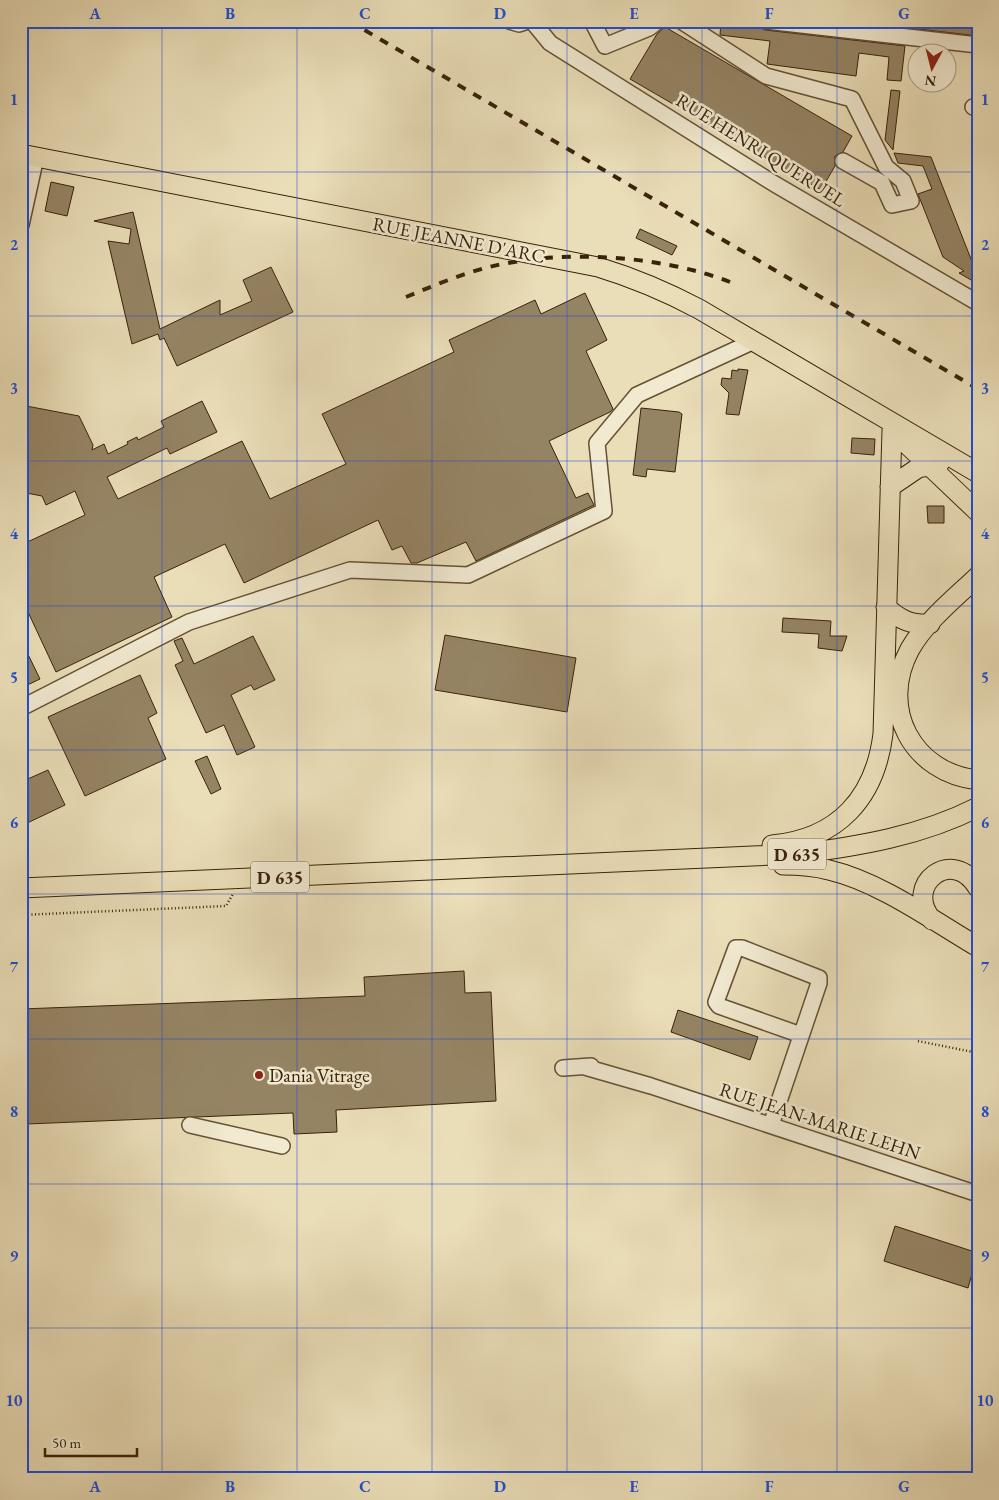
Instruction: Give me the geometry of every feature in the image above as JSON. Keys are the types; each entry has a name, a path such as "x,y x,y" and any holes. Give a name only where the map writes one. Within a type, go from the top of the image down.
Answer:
{"main road":[{"name":"RUE JEANNE D'ARC","path":"28,155 598,267 624,275 674,296 973,470"},
{"name":"RUE JEANNE D'ARC","path":"866,408 892,430 978,512"},
{"path":"539,867 779,845 796,842 833,826 848,814 862,796 873,777 880,758 883,734 892,430"},
{"path":"890,487 908,474 928,465 935,464 973,470"},
{"path":"978,576 930,624 911,648 900,672 898,700 900,713 909,737 923,757 948,773 978,780"},
{"path":"886,607 895,616 909,623 930,624"},
{"name":"D 635","path":"21,888 610,864 797,854 861,846 914,832 978,807"},
{"path":"610,864 784,865 828,869 867,884 978,947"},
{"path":"932,920 924,909 922,900 926,883 933,875 942,870 953,868 964,871 972,878 978,888"}],"street":[{"path":"509,21 519,24 530,21"},
{"name":"RUE HENRI QUERUEL","path":"530,21 550,42 773,183 978,303"},
{"path":"592,21 605,46 649,28 658,21"},
{"path":"681,21 766,76 852,99 886,167 903,182 911,201 892,205 882,183 843,161"},
{"path":"766,21 978,45"},
{"path":"22,221 28,155"},
{"path":"21,708 189,622 350,570 468,575 604,511 597,443 637,395 754,341"},
{"path":"771,1125 820,978 752,951 736,948 716,1002 719,1006 801,1034"},
{"name":"RUE JEAN-MARIE LEHN","path":"562,1068 588,1066 978,1194"},
{"path":"190,1124 282,1146"}],"path":[{"path":"21,915 226,906 242,878"},
{"path":"918,1041 978,1053"}],"building":[{"path":"852,21 978,21 978,36"},
{"path":"721,23 905,46 901,81 887,80 889,57 859,53 856,76 767,64 770,41 720,35"},
{"path":"665,27 852,136 843,152 835,156 835,166 821,190 630,79 657,34"},
{"path":"891,90 900,91 893,150 885,140"},
{"path":"894,153 931,157 978,277 978,284 959,273 964,271 943,257 918,194 932,189 923,166 898,163"},
{"path":"51,182 74,187 67,216 45,211"},
{"path":"133,212 160,329 220,300 220,315 252,301 243,280 271,267 293,312 177,366 164,338 160,340 158,334 132,344 108,241 129,244 131,229 94,221"},
{"path":"640,229 677,246 672,255 636,238"},
{"path":"585,293 607,340 586,351 613,409 549,441 576,498 588,493 594,505 476,561 466,542 417,563 411,563 402,546 392,550 378,520 244,583 225,544 154,577 172,617 56,672 21,597 21,545 85,515 75,491 46,505 42,496 21,492 21,405 79,416 93,445 92,450 104,444 108,454 137,437 138,440 164,427 161,421 202,401 217,432 170,454 167,448 107,477 118,499 242,441 270,499 346,464 322,414 454,352 449,340 535,300 541,314"},
{"path":"738,369 748,370 739,415 726,414 729,393 721,385 722,378 731,379 732,370 738,371"},
{"path":"641,408 679,412 682,414 675,472 647,469 646,477 633,475"},
{"path":"852,438 875,439 874,455 851,453"},
{"path":"927,506 944,506 944,523 928,523"},
{"path":"783,618 831,621 830,636 847,636 842,651 818,648 819,634 782,632"},
{"path":"445,635 576,658 567,712 435,690"},
{"path":"253,636 275,680 254,690 251,685 231,695 255,747 237,755 224,725 206,733 175,665 183,661 174,641 182,638 194,664"},
{"path":"21,640 40,679 21,688"},
{"path":"140,675 157,713 148,718 166,759 85,796 48,717"},
{"path":"207,756 221,789 211,794 195,761"},
{"path":"48,770 65,805 21,826 21,782"},
{"name":"Dania Vitrage","path":"464,971 465,993 491,992 496,1101 336,1110 337,1132 294,1134 293,1113 27,1124 21,1049 21,1009 365,996 364,977"},
{"path":"678,1010 758,1037 750,1060 671,1032"},
{"path":"895,1226 978,1253 968,1288 884,1261"}],"railway":[{"path":"349,21 978,389"},
{"path":"406,297 447,280 489,267 517,261 548,258 611,258 642,261 703,273 730,282"}],"place":[{"name":"Dania Vitrage","path":"259,1075"}]}
